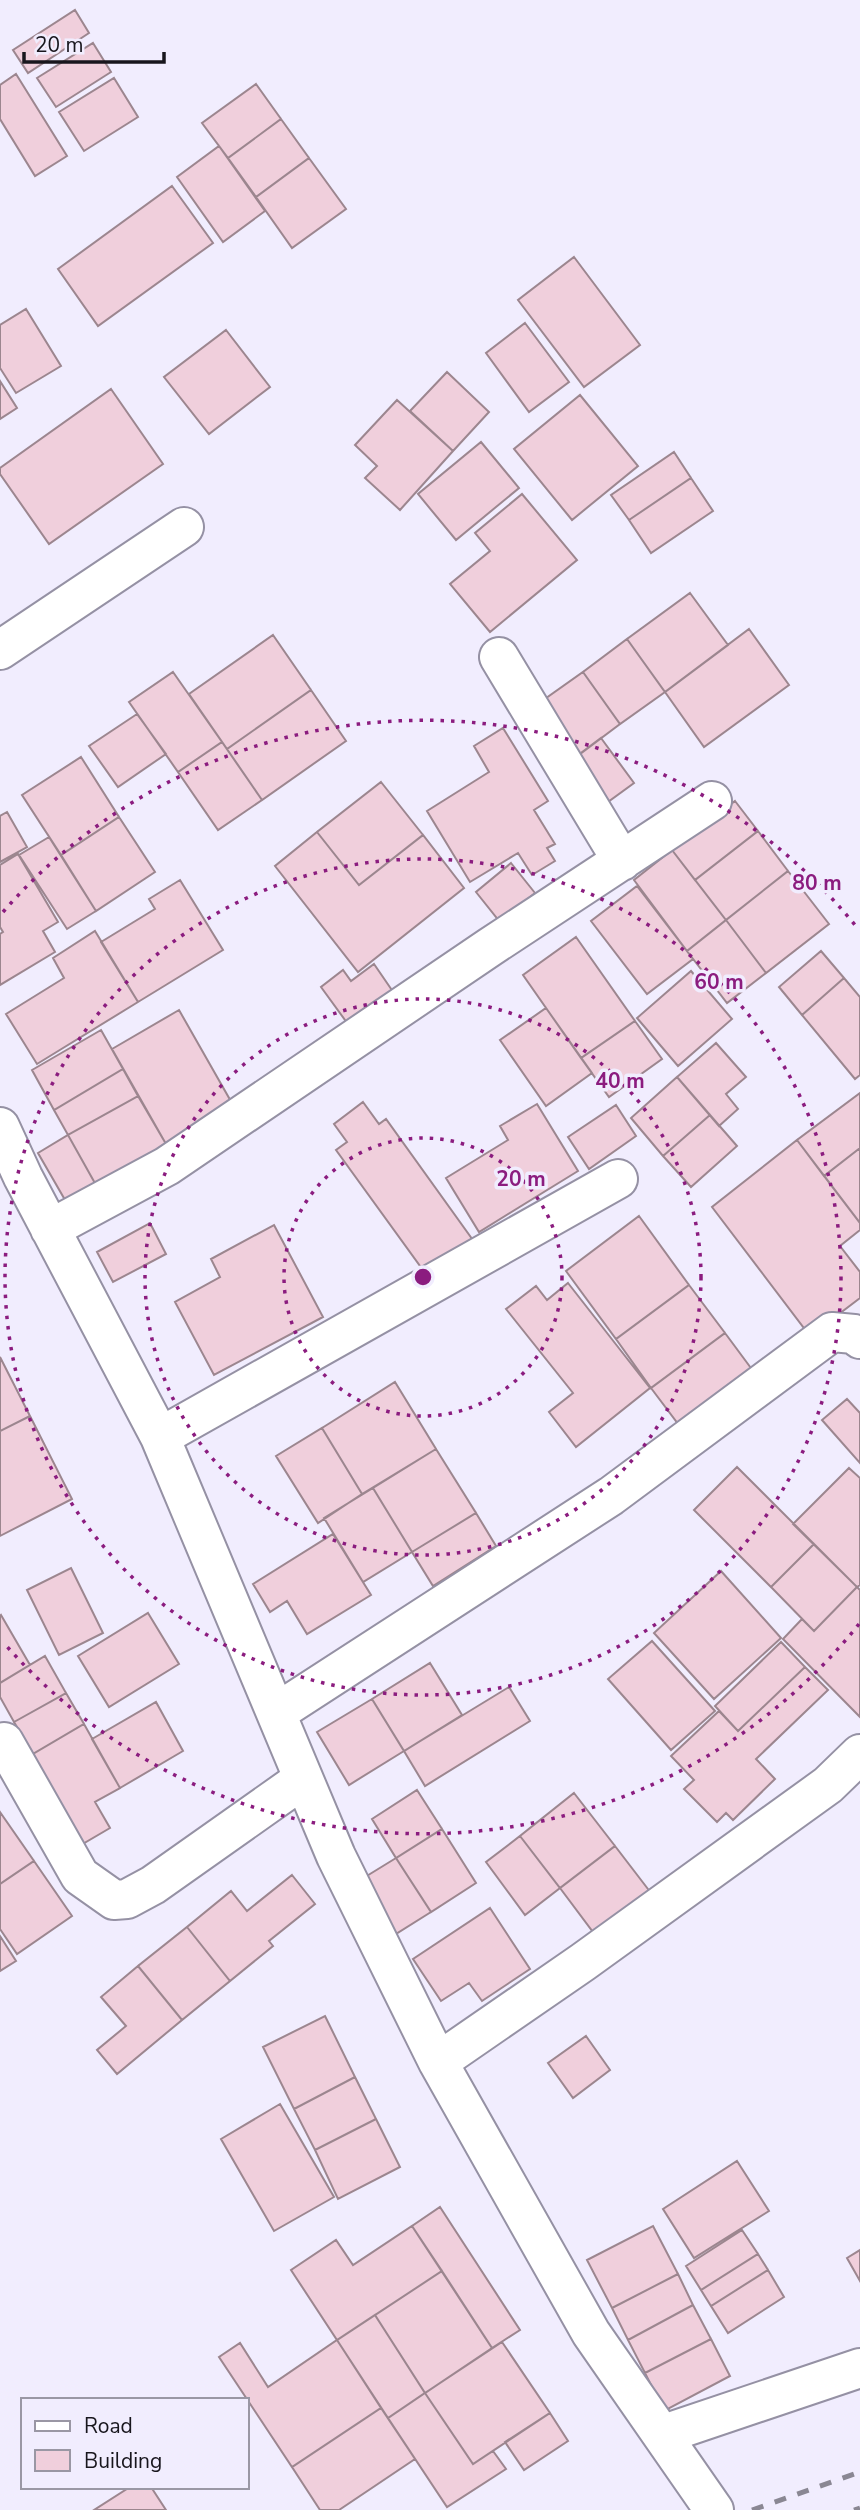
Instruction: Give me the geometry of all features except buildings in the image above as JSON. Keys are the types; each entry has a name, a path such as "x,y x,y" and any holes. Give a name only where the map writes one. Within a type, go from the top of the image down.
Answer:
{"street":[{"path":"0,650 184,527"},
{"path":"499,657 622,861"},
{"path":"50,1229 167,1166 712,801"},
{"path":"0,1126 11,1183 50,1229 160,1437 336,1856 438,2062 592,2333 714,2510"},
{"path":"160,1437 618,1179"},
{"path":"276,1713 611,1496 832,1332 854,1334 860,1339"},
{"path":"4,1742 80,1875 114,1900 127,1899 153,1885 303,1779"},
{"path":"438,2062 583,1962 828,1785 860,1754"},
{"path":"664,2434 860,2368"}],"railway":[{"path":"752,2510 860,2472"},
{"path":"854,2510 860,2508"}]}
